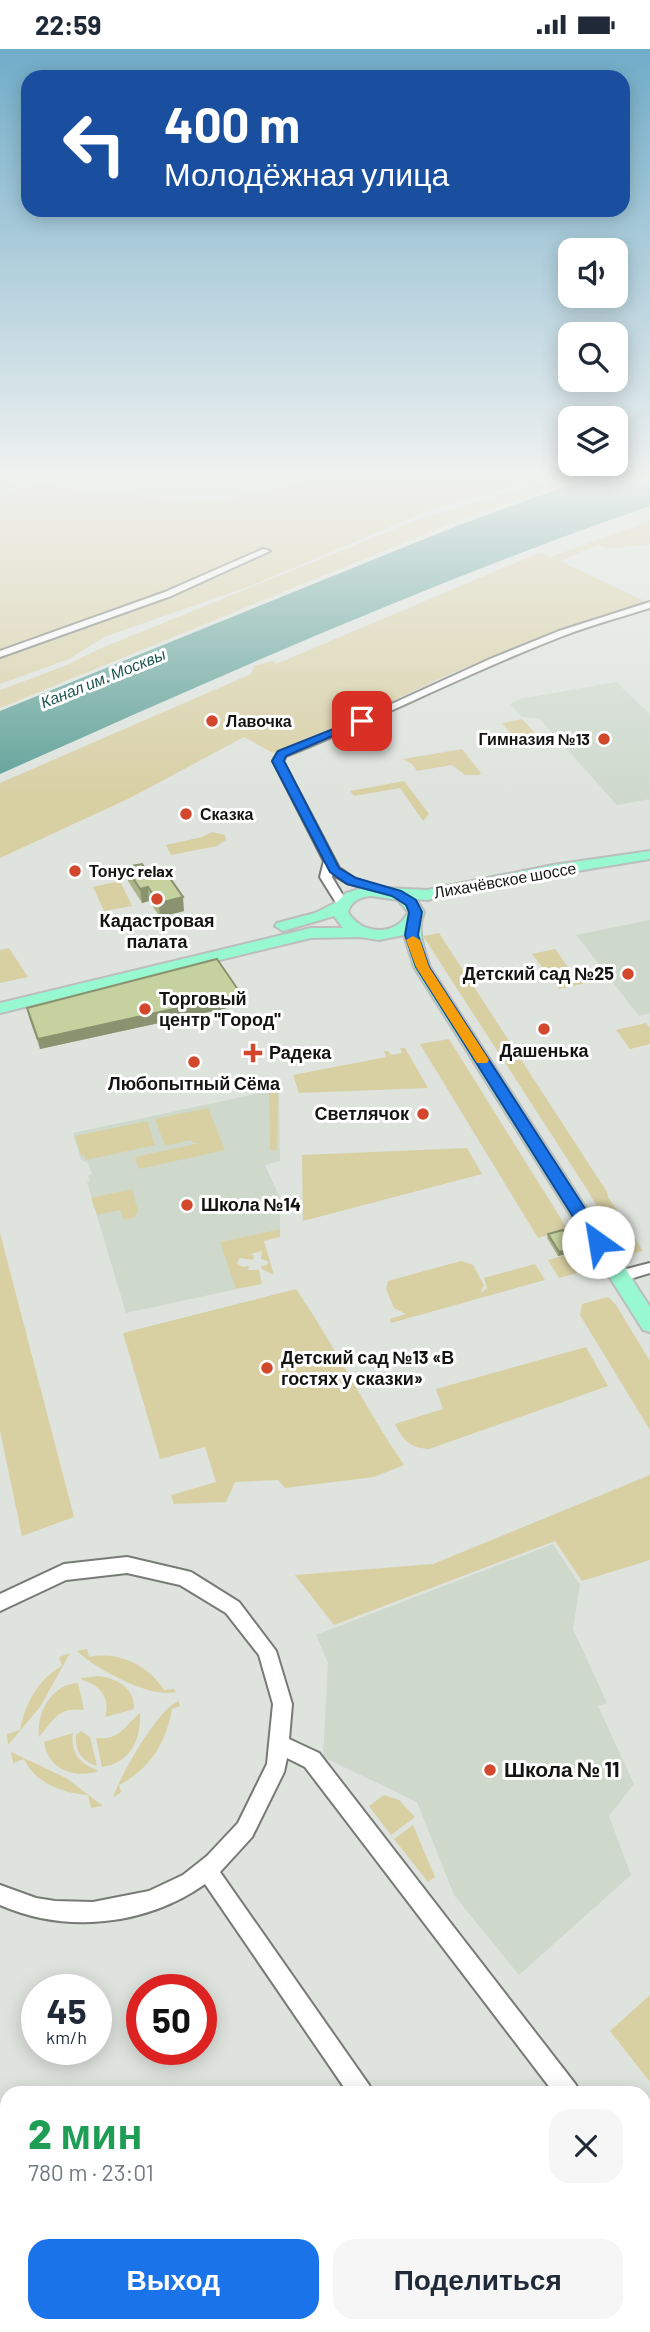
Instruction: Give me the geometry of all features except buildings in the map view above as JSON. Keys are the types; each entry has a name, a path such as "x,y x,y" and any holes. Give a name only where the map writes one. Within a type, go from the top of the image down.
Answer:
{"main road":[{"name":"Лихачёвское шоссе","path":"0,995 304,921 342,905 351,897 364,892 427,895 553,870 650,855"},
{"name":"Лихачёвское шоссе","path":"0,1008 312,933 393,933 432,904 571,875 613,862"},
{"path":"392,892 412,903 412,935 422,967 650,1324"},
{"path":"342,905 342,920 399,947 422,967"}],"street":[{"path":"0,654 185,587"},
{"path":"342,905 326,877 329,862 327,853 278,761 282,754 528,647 587,624 650,605"},
{"path":"329,862 348,880 392,892"},
{"path":"620,1276 650,1268"},
{"path":"0,1603 30,1585 59,1573 101,1565 153,1567 186,1577 229,1603 252,1627 272,1665 282,1708 281,1745 271,1782 253,1818 227,1852 207,1870 175,1890 131,1907 92,1914 71,1914 29,1907 0,1895"},
{"path":"281,1745 312,1761 563,2086"},
{"path":"207,1870 356,2086"}],"shaded area":[{"path":"0,587 249,587 104,637 69,659 0,684"},
{"path":"253,587 297,587 0,708 0,690 67,665 99,649"},
{"path":"459,587 614,587 649,603 569,628 491,657 273,753 244,737 130,798 0,858 0,783 251,674 254,666 273,661 276,664"},
{"name":"Гимназия №13","path":"616,682 650,714 650,799 617,805 539,718 522,717 510,704 519,699"},
{"path":"522,719 546,745 523,748 502,723"},
{"path":"462,749 481,773 479,775 465,775 452,765 417,771 403,759"},
{"path":"404,781 429,814 423,821 400,788 354,796 350,791"},
{"path":"212,832 225,835 226,840 217,846 171,855 166,845 202,837"},
{"path":"120,881 132,906 104,911 93,887"},
{"name":"Детский сад №25","path":"650,920 650,1013 639,1016 576,935"},
{"path":"439,933 643,1251 626,1256 588,1191 423,936"},
{"path":"9,948 28,977 0,983 0,950"},
{"path":"555,949 572,973 578,972 586,983 559,989 532,954"},
{"path":"646,1023 650,1028 650,1044 630,1049 616,1030"},
{"path":"449,1039 568,1230 538,1238 420,1044"},
{"path":"400,1048 405,1048 428,1088 299,1093 293,1075 386,1057 384,1051 391,1055 402,1053"},
{"name":"Школа №14","path":"279,1089 280,1161 265,1165 280,1198 280,1229 221,1242 237,1289 126,1313 87,1182 90,1181 88,1176 92,1174 88,1163 81,1160 73,1133"},
{"path":"269,1092 278,1092 277,1150 270,1150"},
{"path":"208,1108 225,1150 139,1169 135,1157 200,1143 193,1143 191,1140 165,1146 155,1119"},
{"path":"147,1121 155,1145 86,1160 84,1155 81,1155 75,1136"},
{"path":"467,1148 482,1174 303,1221 302,1155"},
{"path":"132,1189 138,1211 135,1217 124,1220 120,1210 97,1215 91,1198"},
{"path":"280,1229 280,1237 264,1241 274,1275 262,1269 261,1266 267,1265 268,1261 261,1259 262,1251 251,1254 254,1256 253,1260 240,1258 237,1263 242,1267 249,1266 248,1270 259,1270 262,1284 236,1289 220,1242"},
{"path":"0,1233 74,1517 22,1536 0,1431"},
{"path":"575,1248 578,1248 592,1269 559,1278 548,1260 576,1252"},
{"path":"461,1261 473,1265 484,1285 480,1294 487,1288 484,1278 535,1264 545,1280 391,1323 390,1319 406,1314 394,1308 386,1289 388,1281"},
{"path":"296,1289 404,1465 374,1477 285,1488 278,1480 235,1482 226,1502 174,1504 171,1495 216,1482 205,1447 160,1459 123,1333"},
{"path":"608,1297 616,1305 650,1361 650,1430 580,1315 582,1304"},
{"path":"586,1347 608,1386 429,1449 408,1443 395,1424 443,1409 436,1389"},
{"path":"650,1475 650,1560 582,1581 555,1541 334,1625 295,1575 433,1564"},
{"name":"Школа № 11","path":"553,1544 580,1585 573,1629 607,1703 598,1706 634,1784 609,1816 631,1875 519,1975 454,1895 417,1802 323,1757 328,1663 316,1635"},
{"path":"87,1649 89,1657 111,1656 131,1662 150,1673 164,1690 174,1689 176,1692 153,1691 124,1681 77,1651"},
{"path":"70,1653 40,1707 8,1745 7,1734 20,1730 25,1711 39,1685 62,1666 59,1657"},
{"path":"98,1676 124,1685 134,1702 134,1709 105,1717 106,1704 102,1693 94,1685 82,1680"},
{"path":"78,1683 84,1710 61,1713 39,1737 40,1719 53,1694 61,1688"},
{"path":"179,1701 180,1706 172,1709 166,1733 155,1754 140,1771 119,1785 121,1792 113,1798 117,1788 131,1760 151,1729 171,1706"},
{"path":"140,1713 139,1732 132,1748 120,1761 102,1767 96,1738 117,1735"},
{"path":"81,1731 90,1737 97,1766 83,1758 78,1751 76,1735"},
{"path":"73,1733 75,1752 86,1765 98,1770 96,1772 70,1772 50,1759 44,1742"},
{"path":"11,1752 66,1778 103,1806 91,1808 88,1795 51,1786 29,1768 24,1759 13,1763"},
{"path":"384,1795 399,1800 415,1817 391,1835 369,1806"},
{"path":"413,1825 435,1877 428,1882 394,1839"},
{"path":"650,1995 650,2082 610,2031"}],"water":[{"name":"Канал им. Москвы","path":"307,587 436,587 241,667 0,774 0,711"}],"slow traffic":[{"path":"413,940 422,967 482,1060"}],"place":[{"name":"Лавочка","path":"212,721"},
{"name":"Гимназия №13","path":"604,739"},
{"name":"Сказка","path":"186,814"},
{"name":"Тонус relax","path":"75,871"},
{"name":"Кадастровая палата","path":"157,899"},
{"name":"Детский сад №25","path":"628,974"},
{"name":"Торговый центр \"Город\"","path":"145,1009"},
{"name":"Дашенька","path":"544,1029"},
{"name":"Радека","path":"253,1053"},
{"name":"Любопытный Сёма","path":"194,1062"},
{"name":"Светлячок","path":"423,1114"},
{"name":"Школа №14","path":"187,1205"},
{"name":"Детский сад №13 «В гостях у сказки»","path":"267,1368"},
{"name":"Школа № 11","path":"490,1770"}],"route":[{"path":"362,721 282,754 278,761 334,870 351,881 397,894 412,903 416,916 412,922 412,935 422,967 598,1242"}]}
